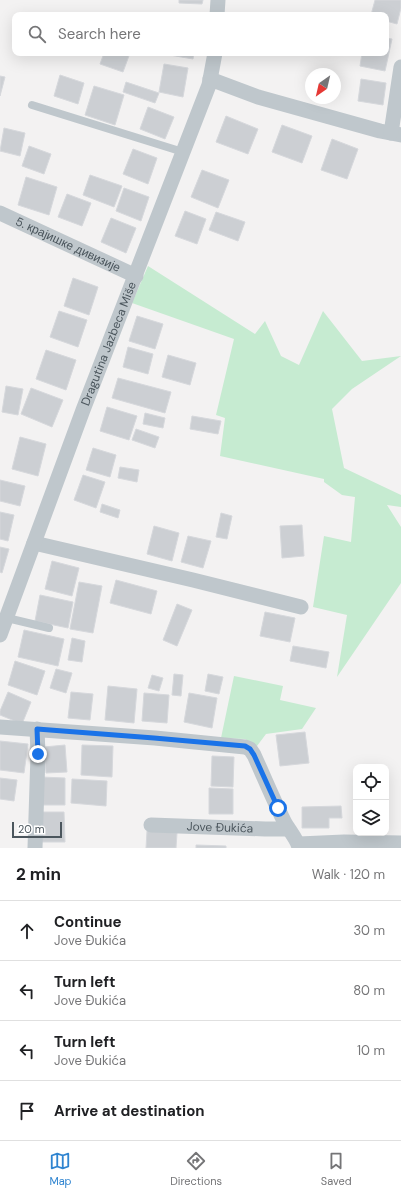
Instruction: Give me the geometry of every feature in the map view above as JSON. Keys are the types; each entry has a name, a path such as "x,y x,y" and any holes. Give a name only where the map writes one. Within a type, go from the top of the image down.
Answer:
{"street":[{"path":"217,12 218,0"},
{"name":"Dragutina Jazbeca Miše","path":"0,635 83,410 209,85 214,56"},
{"path":"210,78 258,97 396,134 401,67"},
{"name":"5. крајишке дивизије","path":"0,214 136,276"},
{"path":"34,543 302,607"},
{"path":"0,727 245,746 250,749 254,755 288,829 299,846 344,842 401,843"},
{"path":"35,848 38,754 37,729"},
{"name":"Jove Đukića","path":"151,825 288,829"}],"lane":[{"path":"32,105 183,152"},
{"path":"7,618 49,628"}],"green space":[{"path":"148,266 255,334 265,321 281,356 299,365 323,311 362,361 401,356 352,389 332,409 344,468 401,495 401,507 387,505 401,527 401,583 337,677 347,615 313,607 324,536 351,542 355,497 342,495 324,482 324,479 220,456 225,418 216,415 234,339 132,303"},
{"path":"234,676 283,686 280,700 316,708 302,729 266,734 257,746 245,739 221,738"}],"building":[{"path":"179,0 203,0 202,4 179,3"},
{"path":"375,0 401,0 401,8 397,24 389,22 389,12 372,12"},
{"path":"389,38 392,39 389,53"},
{"path":"103,56 129,56 123,72 100,64"},
{"path":"176,56 194,56 193,59"},
{"path":"362,56 388,56 385,71 360,66"},
{"path":"164,64 188,68 183,97 159,92"},
{"path":"60,75 84,83 78,104 54,96"},
{"path":"0,76 5,77 0,96"},
{"path":"361,79 386,83 383,105 358,101"},
{"path":"126,82 159,93 155,103 123,92"},
{"path":"94,86 124,95 115,125 85,115"},
{"path":"148,107 174,117 165,139 140,129"},
{"path":"226,116 258,129 248,154 216,142"},
{"path":"282,125 312,136 302,163 272,152"},
{"path":"4,128 25,133 20,156 0,151"},
{"path":"332,139 358,149 347,179 321,170"},
{"path":"29,146 51,154 44,174 22,166"},
{"path":"133,149 157,158 148,184 123,174"},
{"path":"202,170 229,180 218,208 191,197"},
{"path":"90,175 122,186 114,207 83,195"},
{"path":"26,177 57,187 49,215 18,205"},
{"path":"124,188 149,197 141,221 116,211"},
{"path":"67,194 91,203 82,226 58,217"},
{"path":"185,211 206,219 197,244 175,236"},
{"path":"216,212 245,222 238,241 209,230"},
{"path":"111,218 136,228 126,253 101,242"},
{"path":"73,278 98,287 89,315 64,306"},
{"path":"59,311 87,320 78,347 50,337"},
{"path":"137,316 163,324 155,349 129,341"},
{"path":"128,347 153,354 148,374 123,367"},
{"path":"46,350 76,360 66,390 36,379"},
{"path":"168,355 196,363 190,385 162,377"},
{"path":"118,378 171,392 165,413 112,398"},
{"path":"6,386 23,389 18,415 2,412"},
{"path":"31,388 63,400 52,427 21,414"},
{"path":"107,407 137,416 129,440 100,431"},
{"path":"145,413 165,418 163,428 143,424"},
{"path":"192,416 221,421 218,434 190,429"},
{"path":"136,429 159,437 155,448 132,440"},
{"path":"20,437 46,444 38,476 12,469"},
{"path":"93,448 116,455 110,477 86,470"},
{"path":"120,467 139,470 137,482 118,478"},
{"path":"83,475 105,482 96,508 74,500"},
{"path":"0,480 25,486 20,506 0,501"},
{"path":"102,504 120,510 118,518 100,512"},
{"path":"0,512 14,515 8,541 0,539"},
{"path":"221,513 232,516 227,539 216,537"},
{"path":"302,525 304,556 282,558 280,526"},
{"path":"154,526 179,533 172,561 147,554"},
{"path":"188,536 211,541 203,568 181,562"},
{"path":"0,547 9,549 2,573 0,572"},
{"path":"52,561 79,568 72,596 45,589"},
{"path":"116,580 157,591 151,614 110,603"},
{"path":"79,582 102,586 93,633 70,629"},
{"path":"40,595 73,602 68,628 35,621"},
{"path":"177,604 192,610 177,646 163,640"},
{"path":"265,612 295,618 290,642 260,636"},
{"path":"24,630 64,639 58,666 18,657"},
{"path":"72,638 85,641 82,662 68,660"},
{"path":"293,646 329,652 326,668 290,661"},
{"path":"15,661 45,671 37,695 8,685"},
{"path":"56,669 72,673 66,693 50,688"},
{"path":"174,674 183,675 181,696 172,695"},
{"path":"208,674 223,677 219,694 205,691"},
{"path":"152,675 163,678 159,691 148,688"},
{"path":"108,686 137,689 134,723 105,720"},
{"path":"8,692 31,702 22,724 0,715 0,711"},
{"path":"71,692 93,694 90,720 68,718"},
{"path":"144,693 169,695 167,723 142,721"},
{"path":"189,693 217,698 212,728 184,722"},
{"path":"305,732 309,763 280,766 276,735"},
{"path":"0,741 28,744 24,773 0,770"},
{"path":"65,745 67,772 46,773 44,747"},
{"path":"82,745 113,746 112,777 81,775"},
{"path":"212,756 234,757 233,787 211,786"},
{"path":"41,777 65,778 65,805 41,805"},
{"path":"0,778 17,780 14,801 0,799"},
{"path":"72,779 107,781 106,806 71,803"},
{"path":"209,788 233,789 233,814 209,814"},
{"path":"341,806 342,818 329,818 329,828 302,828 302,807"},
{"path":"40,812 64,812 65,842 40,842"},
{"path":"147,831 177,833 176,848 146,848"},
{"path":"196,845 226,846 226,848 196,848"}],"route":[{"path":"38,754 37,729 245,746 250,749 254,755 278,808"}]}
